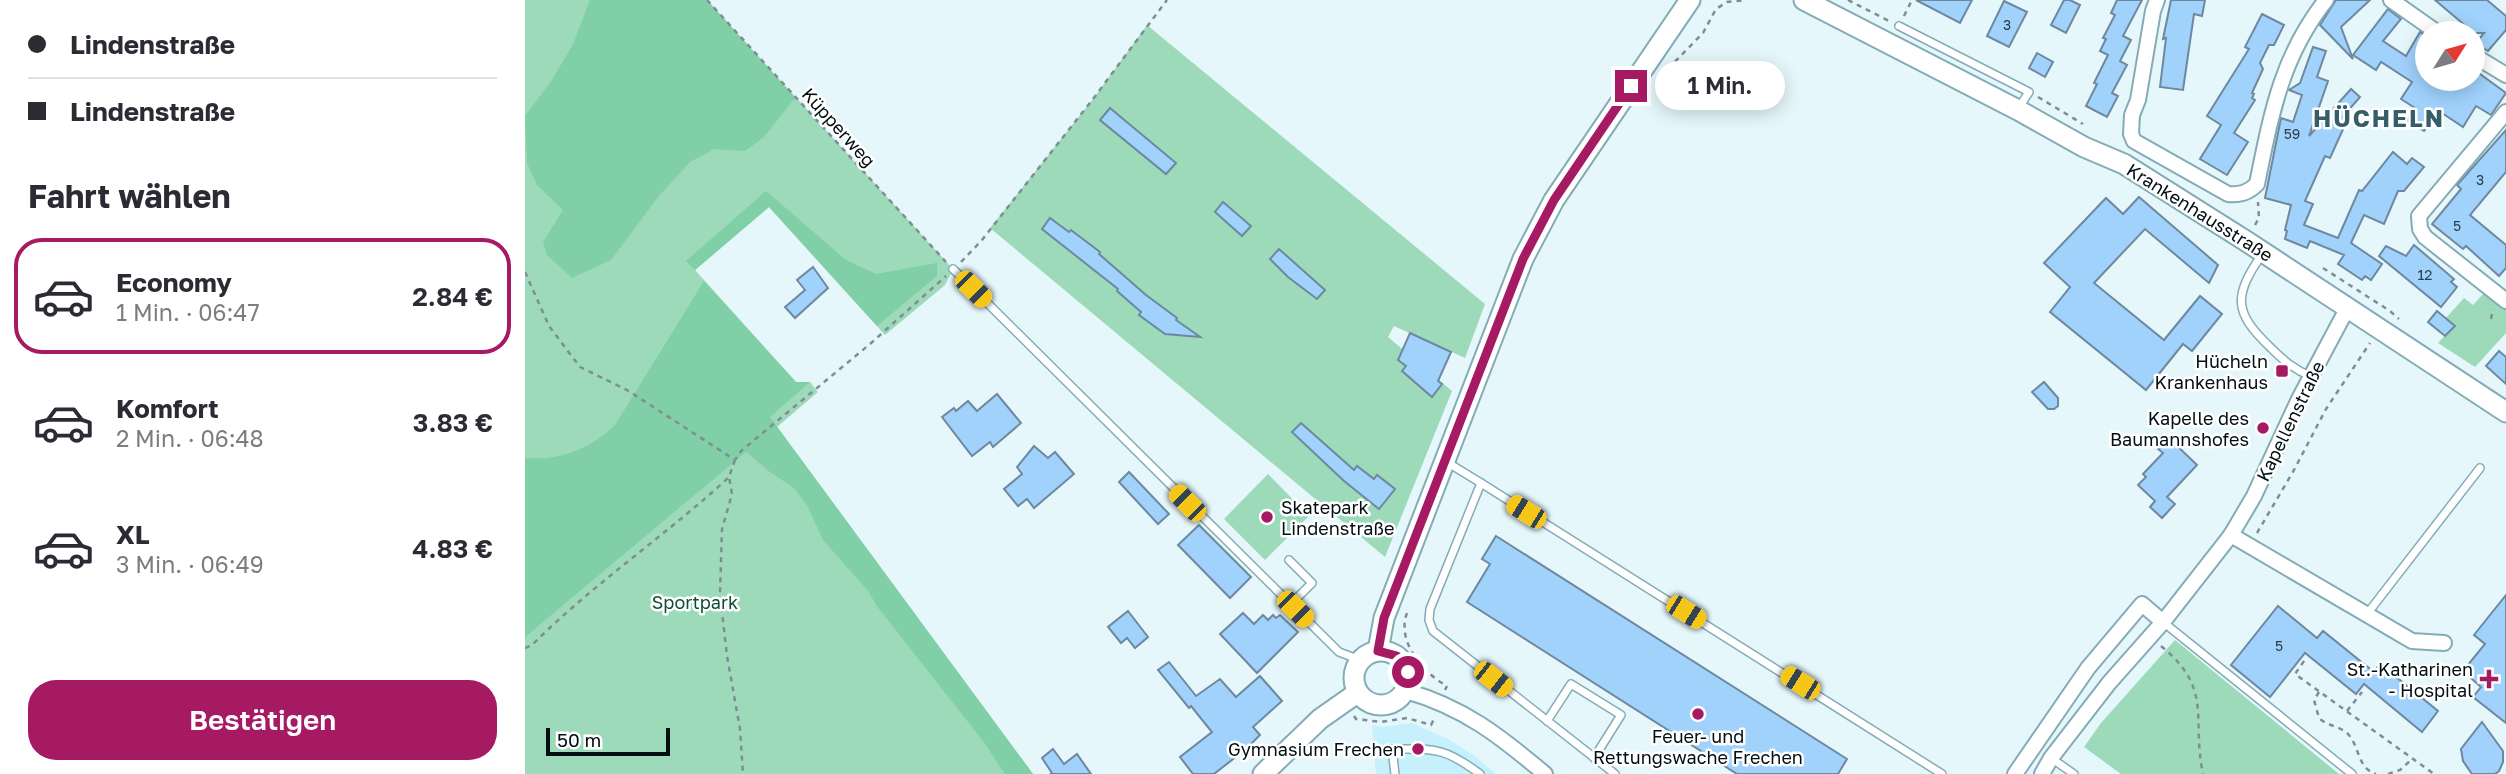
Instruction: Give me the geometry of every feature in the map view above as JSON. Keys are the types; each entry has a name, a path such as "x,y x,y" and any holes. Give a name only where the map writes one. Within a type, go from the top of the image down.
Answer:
{"street":[{"path":"1378,651 1384,618 1523,259 1554,200 1690,0"},
{"path":"2157,0 2138,100 2132,115 2131,134 2134,141 2228,194 2239,195 2251,191 2257,184 2270,118 2284,72 2299,38 2326,0"},
{"path":"2391,0 2421,21"},
{"name":"Krankenhausstraße","path":"1814,2 2084,146 2124,164 2264,252 2506,412"},
{"path":"2485,62 2506,75"},
{"path":"2506,111 2419,216 2420,229 2425,237 2506,301"},
{"name":"Kapellenstraße","path":"2042,774 2051,758 2109,683 2163,622 2231,536 2254,496 2299,399 2348,307"},
{"path":"2231,536 2412,641 2444,643"},
{"path":"2015,774 2088,668 2142,604 2163,622"},
{"path":"1263,774 1320,719 1350,698 1356,666 1360,660 1378,651 1397,656 1405,666 1408,678 1405,691 1396,702 1382,706 1350,698"},
{"path":"1405,691 1441,702 1466,714 1492,731 1545,774"}],"lane":[{"path":"1899,26 2029,92 2018,110"},
{"path":"2264,252 2250,271 2242,293 2242,313 2253,331 2289,365 2312,377"},
{"path":"953,269 1290,605 1339,652 1360,660"},
{"path":"1444,461 1942,774"},
{"path":"2367,615 2480,468"},
{"path":"1481,483 1430,609 1429,620 1433,631 1615,774"},
{"path":"1289,561 1312,583 1290,605"},
{"path":"2163,622 2352,774"},
{"path":"1546,721 1571,684 1621,715 1594,758"},
{"path":"1395,774 1392,749 1430,749 1455,755 1480,774"},
{"path":"2051,758 2074,774"}],"path":[{"name":"Küpperweg","path":"707,0 953,269"},
{"path":"525,648 533,646 566,611 691,511 729,477 741,451 870,344 982,240 1167,0"},
{"path":"1661,77 1703,33 1716,9 1727,2 1745,0"},
{"path":"1848,0 1899,26"},
{"path":"2246,241 2259,218 2257,184"},
{"path":"525,272 549,326 580,367 627,390 735,460"},
{"path":"2250,545 2326,409 2391,311"},
{"path":"729,477 732,494 722,529 720,594 727,656 740,729 743,774"},
{"path":"1350,698 1356,719 1381,722 1407,718 1431,725 1447,686 1433,678 1405,639 1403,624 1411,603"},
{"path":"2150,637 2177,659 2194,684 2200,707 2200,759 2203,774"},
{"path":"2304,661 2295,674 2434,774"},
{"path":"2319,692 2314,700 2319,718 2324,723 2345,731 2361,762 2369,772 2376,774"},
{"path":"2346,711 2362,692"},
{"path":"2388,774 2400,770 2413,759"}],"shaded area":[{"name":"Gymnasium Frechen","path":"1412,723 1450,740 1496,774 1376,774 1372,725 1382,727"}],"green space":[{"name":"Sportpark","path":"525,0 707,0 953,269 945,285 885,335 769,207 695,270 796,382 810,382 818,392 777,427 1033,774 525,774"},
{"path":"590,0 707,0 795,98 764,137 745,151 714,149 690,162 658,197 611,260 572,278 547,255 543,242 563,210 537,185 527,163 525,116 552,80 573,44"},
{"path":"1147,25 1485,304 1465,358 1394,326 1388,337 1452,391 1385,557 990,228 1093,99"},
{"path":"766,191 846,260 876,274 937,263 937,276 877,326 769,207 695,270 686,261"},
{"path":"704,281 796,382 810,382 770,417 1033,774 1005,774 983,741 876,605 869,592 823,540 807,505 794,488 746,452 525,637 525,458 574,452 595,441 615,425"},
{"path":"2484,293 2506,310 2506,333 2475,367 2438,343 2454,326 2446,318 2464,298 2473,305"},
{"name":"Skatepark Lindenstraße","path":"1268,474 1309,516 1265,560 1224,519"},
{"path":"2175,640 2339,774 2121,774 2084,747 2101,723"}],"building":[{"path":"1916,0 1972,0 1960,23"},
{"path":"2064,0 2080,5 2066,33 2051,25"},
{"path":"2117,0 2142,0 2123,36 2131,40 2120,61 2127,65 2112,93 2118,96 2107,117 2086,106 2108,55 2100,51 2106,39 2103,38 2115,15 2111,13"},
{"path":"2171,0 2205,0 2202,16 2194,14 2183,90 2160,87 2166,38 2163,39"},
{"path":"2336,0 2370,0 2341,27 2353,59 2320,25"},
{"path":"2435,0 2487,0 2506,16 2506,30 2488,51 2485,49 2485,21 2460,21"},
{"path":"2004,1 2027,12 2009,47 1987,36"},
{"path":"2388,9 2401,19 2383,41 2406,56 2415,41 2415,91 2485,91 2485,78 2506,93 2491,115 2476,106 2463,127 2439,111 2424,131 2407,120 2415,108 2401,99 2412,82 2381,62 2376,70 2353,55"},
{"path":"2262,14 2284,25 2274,45 2269,45 2260,63 2263,69 2252,93 2255,100 2234,133 2248,142 2227,175 2200,159 2221,125 2207,116 2249,49 2245,47"},
{"path":"2313,47 2326,51 2317,77 2328,81 2309,136 2351,89 2360,97 2338,122 2345,125 2330,158 2325,156 2305,201 2313,204 2304,225 2338,238 2359,190 2362,191 2393,152 2407,164 2412,158 2424,167 2404,191 2398,191 2384,224 2364,215 2351,243 2382,264 2371,280 2365,276 2362,280 2338,264 2344,255 2310,241 2307,248 2285,239 2291,205 2265,198 2281,118 2293,122 2302,95 2289,90 2300,83"},
{"path":"2037,53 2053,62 2045,77 2029,68"},
{"path":"1110,108 1176,163 1166,174 1100,120"},
{"path":"2506,130 2506,172 2470,215 2506,245 2506,268 2499,276 2466,246 2463,249 2432,224 2461,189 2457,185"},
{"path":"2139,197 2218,265 2209,283 2145,229 2094,283 2164,340 2200,296 2222,314 2192,351 2183,344 2146,390 2050,312 2070,287 2044,263 2106,198 2123,214"},
{"path":"1223,202 1251,226 1242,236 1215,212"},
{"path":"1050,218 1100,252 1099,254 1146,295 1200,337 1165,334 1139,315 1141,312 1117,291 1118,289 1042,229"},
{"path":"2414,245 2454,279 2451,282 2457,287 2441,307 2379,256 2386,246 2406,256"},
{"path":"1279,249 1325,290 1317,299 1270,259"},
{"path":"813,267 828,288 795,318 785,307 805,290 797,280"},
{"path":"2437,311 2455,326 2445,336 2428,322"},
{"path":"1410,333 1451,352 1438,381 1442,384 1432,397 1402,371 1406,366 1398,360"},
{"path":"2499,351 2506,357 2506,384 2486,366"},
{"path":"2044,382 2058,398 2058,406 2054,409 2048,409 2032,392"},
{"path":"997,394 1021,423 993,447 990,442 972,456 942,417 954,408 956,411 968,401 977,411"},
{"path":"1301,423 1354,470 1357,466 1374,479 1377,475 1395,489 1379,509 1344,481 1292,432"},
{"path":"2169,438 2197,465 2167,497 2175,504 2162,518 2150,507 2155,501 2138,485 2146,477 2143,474 2163,453 2158,449"},
{"path":"1034,446 1048,458 1055,452 1074,474 1034,508 1027,499 1018,506 1004,489 1022,474 1017,467"},
{"path":"1129,472 1169,514 1158,524 1119,482"},
{"path":"1199,525 1251,577 1230,598 1178,545"},
{"path":"1496,536 1847,759 1838,774 1737,774 1467,602 1490,564 1482,559"},
{"name":"St.-Katharinen - Hospital","path":"2506,595 2506,723 2473,697 2481,687 2463,671 2485,644 2474,635"},
{"path":"2278,606 2317,638 2323,631 2374,672 2380,664 2438,711 2422,732 2364,684 2356,694 2305,653 2270,697 2231,665"},
{"path":"1128,611 1148,637 1135,648 1127,638 1121,643 1108,627"},
{"path":"1243,613 1254,624 1263,615 1268,620 1273,615 1276,618 1280,615 1298,632 1257,673 1220,634"},
{"path":"1169,662 1196,696 1220,679 1236,697 1260,676 1282,701 1253,727 1260,735 1214,774 1193,774 1180,757 1212,732 1158,670"},
{"path":"2482,722 2503,751 2503,762 2495,774 2472,774 2463,761 2461,749"},
{"path":"1053,749 1064,764 1077,754 1091,774 1050,774 1052,773 1042,758"}],"place":[{"name":"Hücheln Krankenhaus","path":"2282,371"},
{"name":"Kapelle des Baumannshofes","path":"2263,428"},
{"name":"Skatepark Lindenstraße","path":"1267,517"},
{"name":"St.-Katharinen - Hospital","path":"2489,679"},
{"name":"Feuer- und Rettungswache Frechen","path":"1698,714"},
{"name":"Gymnasium Frechen","path":"1418,749"}],"district":[{"name":"HÜCHELN","path":"2379,117"}],"route":[{"path":"1408,672 1397,656 1378,651 1384,618 1497,321 1523,259 1554,200 1631,86"}]}
